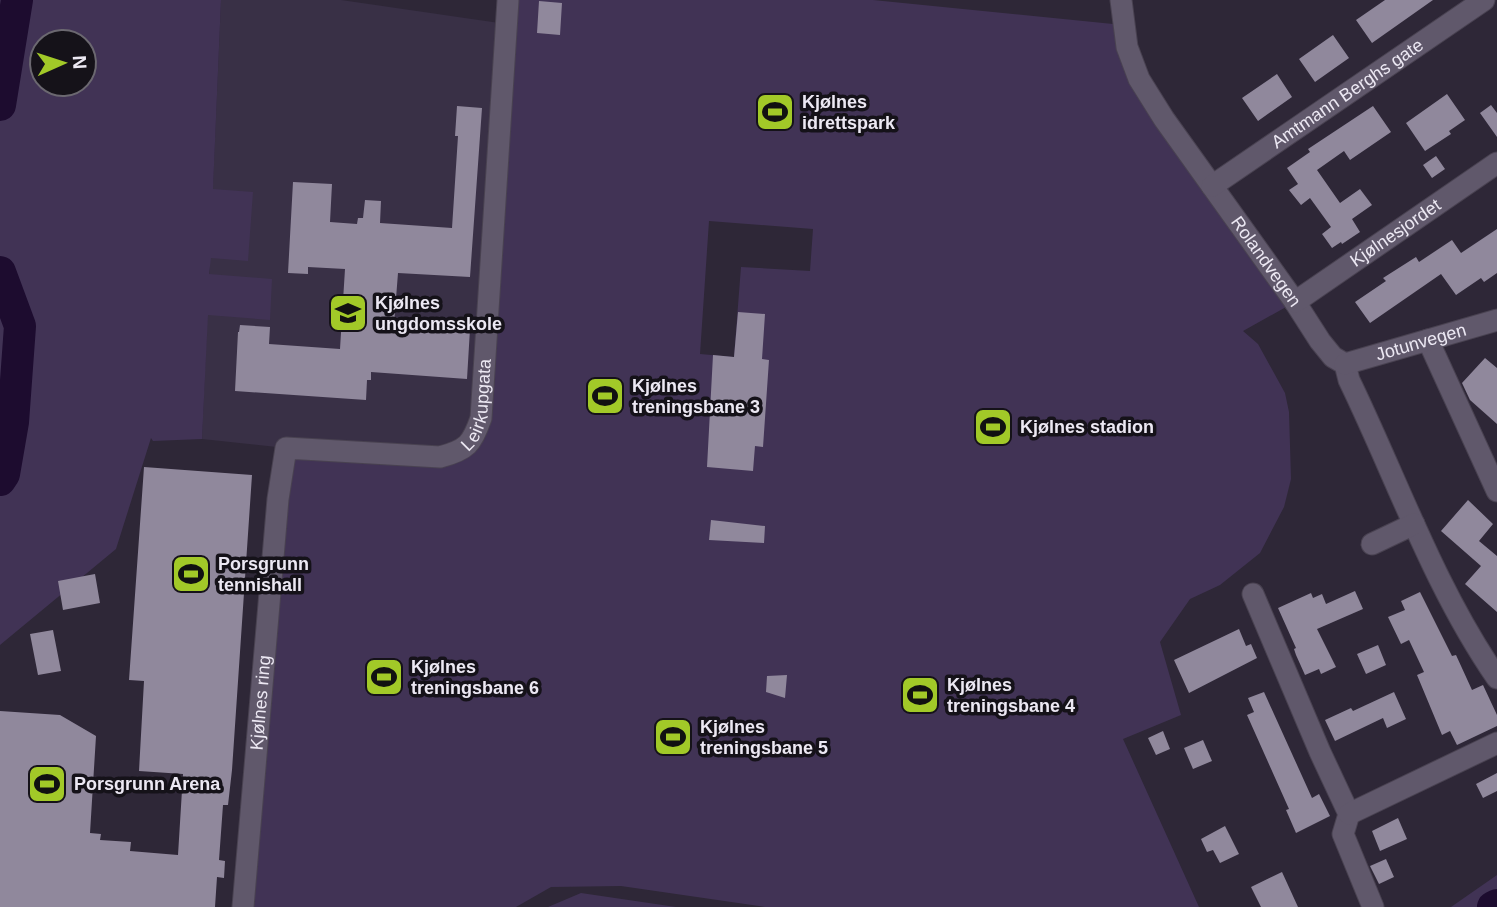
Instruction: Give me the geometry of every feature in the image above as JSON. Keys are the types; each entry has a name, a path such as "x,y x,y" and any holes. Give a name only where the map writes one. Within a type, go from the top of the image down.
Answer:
{"street":[{"name":"Leirkupgata","path":"278,499 286,448 440,457 461,452 475,436 482,405 508,0"},
{"name":"Rolandvegen","path":"1121,0 1127,47 1139,79 1164,119 1326,349 1345,364 1349,380 1414,524 1461,617 1497,678"},
{"name":"Amtmann Berghs gate","path":"1212,186 1484,0"},
{"name":"Kjølnesjordet","path":"1295,302 1497,163"},
{"name":"Jotunvegen","path":"1345,364 1497,320"},
{"path":"1428,340 1497,491"},
{"name":"Kjølnes ring","path":"243,907 278,499"},
{"path":"1372,544 1414,524"},
{"path":"1253,594 1349,814 1343,834 1373,907"},
{"path":"1349,814 1497,744"}],"shaded area":[{"path":"0,0 221,0 213,189 253,192 248,261 211,258 209,274 272,279 270,320 208,315 202,439 153,441 151,438 116,549 0,645"},
{"name":"Kjølnes ungdomsskole","path":"221,0 341,0 506,24 481,418 440,457 286,448 202,439"},
{"path":"508,0 873,0 1123,25 1139,79 1295,302 1243,331 1258,344 1285,393 1289,412 1291,479 1284,507 1260,553 1220,585 1190,599 1160,642 1181,715 1123,739 1199,907 765,907 621,886 551,887 516,907 243,907 286,448 440,457 475,436","holes":["709,221 813,229 810,271 741,267 734,357 700,354"]},
{"path":"1497,875 1497,907 1451,907"},
{"path":"581,893 676,907 548,907"}],"building":[{"path":"1385,0 1433,0 1372,43 1356,20"},
{"path":"539,1 562,3 560,35 537,33"},
{"path":"1333,35 1349,58 1315,82 1299,59"},
{"path":"1277,74 1292,97 1258,121 1242,98"},
{"path":"1447,94 1465,120 1449,131 1451,134 1425,151 1406,123"},
{"path":"1491,105 1497,113 1497,137 1480,113"},
{"path":"457,106 482,108 470,277 398,273 394,324 470,329 467,379 371,372 371,380 367,380 366,400 235,391 240,325 270,327 269,344 340,349 345,269 308,267 308,274 288,273 293,182 332,184 330,222 357,224 358,218 363,218 365,200 381,201 380,223 452,228 458,136 455,136"},
{"path":"1373,106 1391,132 1350,160 1344,151 1317,170 1340,203 1360,189 1372,205 1352,219 1360,232 1332,248 1322,234 1331,227 1310,198 1301,205 1289,190 1298,184 1287,168 1310,152 1308,149"},
{"path":"1436,156 1445,169 1432,178 1423,165"},
{"path":"1497,229 1497,273 1484,282 1481,278 1456,295 1441,274 1370,323 1355,302 1386,281 1383,278 1416,257 1419,262 1452,240 1461,253"},
{"path":"738,312 765,314 762,359 769,360 763,447 755,446 753,471 707,467 713,355 734,357"},
{"path":"1485,358 1497,368 1497,424 1470,400 1462,383"},
{"path":"144,467 252,475 232,770 228,805 223,805 219,860 225,861 224,878 217,877 215,907 0,907 0,711 60,715 96,736 90,833 101,834 100,840 131,842 130,851 178,855 183,774 139,771 144,681 129,680"},
{"path":"1468,500 1493,524 1479,541 1497,556 1497,612 1465,584 1481,566 1441,531"},
{"path":"711,520 765,526 764,543 709,540"},
{"path":"95,574 100,603 63,610 58,581"},
{"path":"1355,591 1363,609 1317,629 1336,667 1321,674 1319,669 1305,675 1278,608 1311,593 1313,598 1322,594 1326,604"},
{"path":"1420,592 1452,656 1456,655 1472,690 1483,685 1497,715 1497,726 1457,745 1450,731 1442,735 1417,675 1424,672 1409,640 1401,644 1388,617 1405,610 1401,601"},
{"path":"1239,629 1246,646 1251,644 1257,658 1189,693 1174,660"},
{"path":"53,630 61,671 38,675 30,634"},
{"path":"1378,645 1386,665 1366,674 1357,654"},
{"path":"787,675 785,698 766,692 767,676"},
{"path":"1264,692 1312,798 1319,794 1330,816 1296,833 1286,810 1289,809 1247,715 1254,712 1248,698"},
{"path":"1394,692 1406,719 1387,728 1383,718 1335,741 1325,720 1351,708 1353,711"},
{"path":"1163,731 1170,749 1156,755 1148,738"},
{"path":"1203,740 1212,761 1193,769 1184,748"},
{"path":"1497,773 1497,791 1483,798 1476,784"},
{"path":"1398,818 1407,839 1380,851 1372,831"},
{"path":"1225,826 1239,854 1220,863 1213,850 1207,852 1201,839"},
{"path":"1386,859 1394,877 1379,884 1370,866"},
{"path":"1282,872 1298,907 1261,907 1251,887"}],"waterway":[{"path":"0,105 17,0"},
{"path":"0,272 20,326 13,422 4,474 0,480"},
{"path":"1493,907 1497,905"}],"place":[{"name":"Kjølnes idrettspark","path":"775,112"},
{"name":"Kjølnes ungdomsskole","path":"348,313"},
{"name":"Kjølnes treningsbane 3","path":"605,396"},
{"name":"Kjølnes stadion","path":"993,427"},
{"name":"Porsgrunn tennishall","path":"191,574"},
{"name":"Kjølnes treningsbane 6","path":"384,677"},
{"name":"Kjølnes treningsbane 4","path":"920,695"},
{"name":"Kjølnes treningsbane 5","path":"673,737"},
{"name":"Porsgrunn Arena","path":"47,784"}]}
